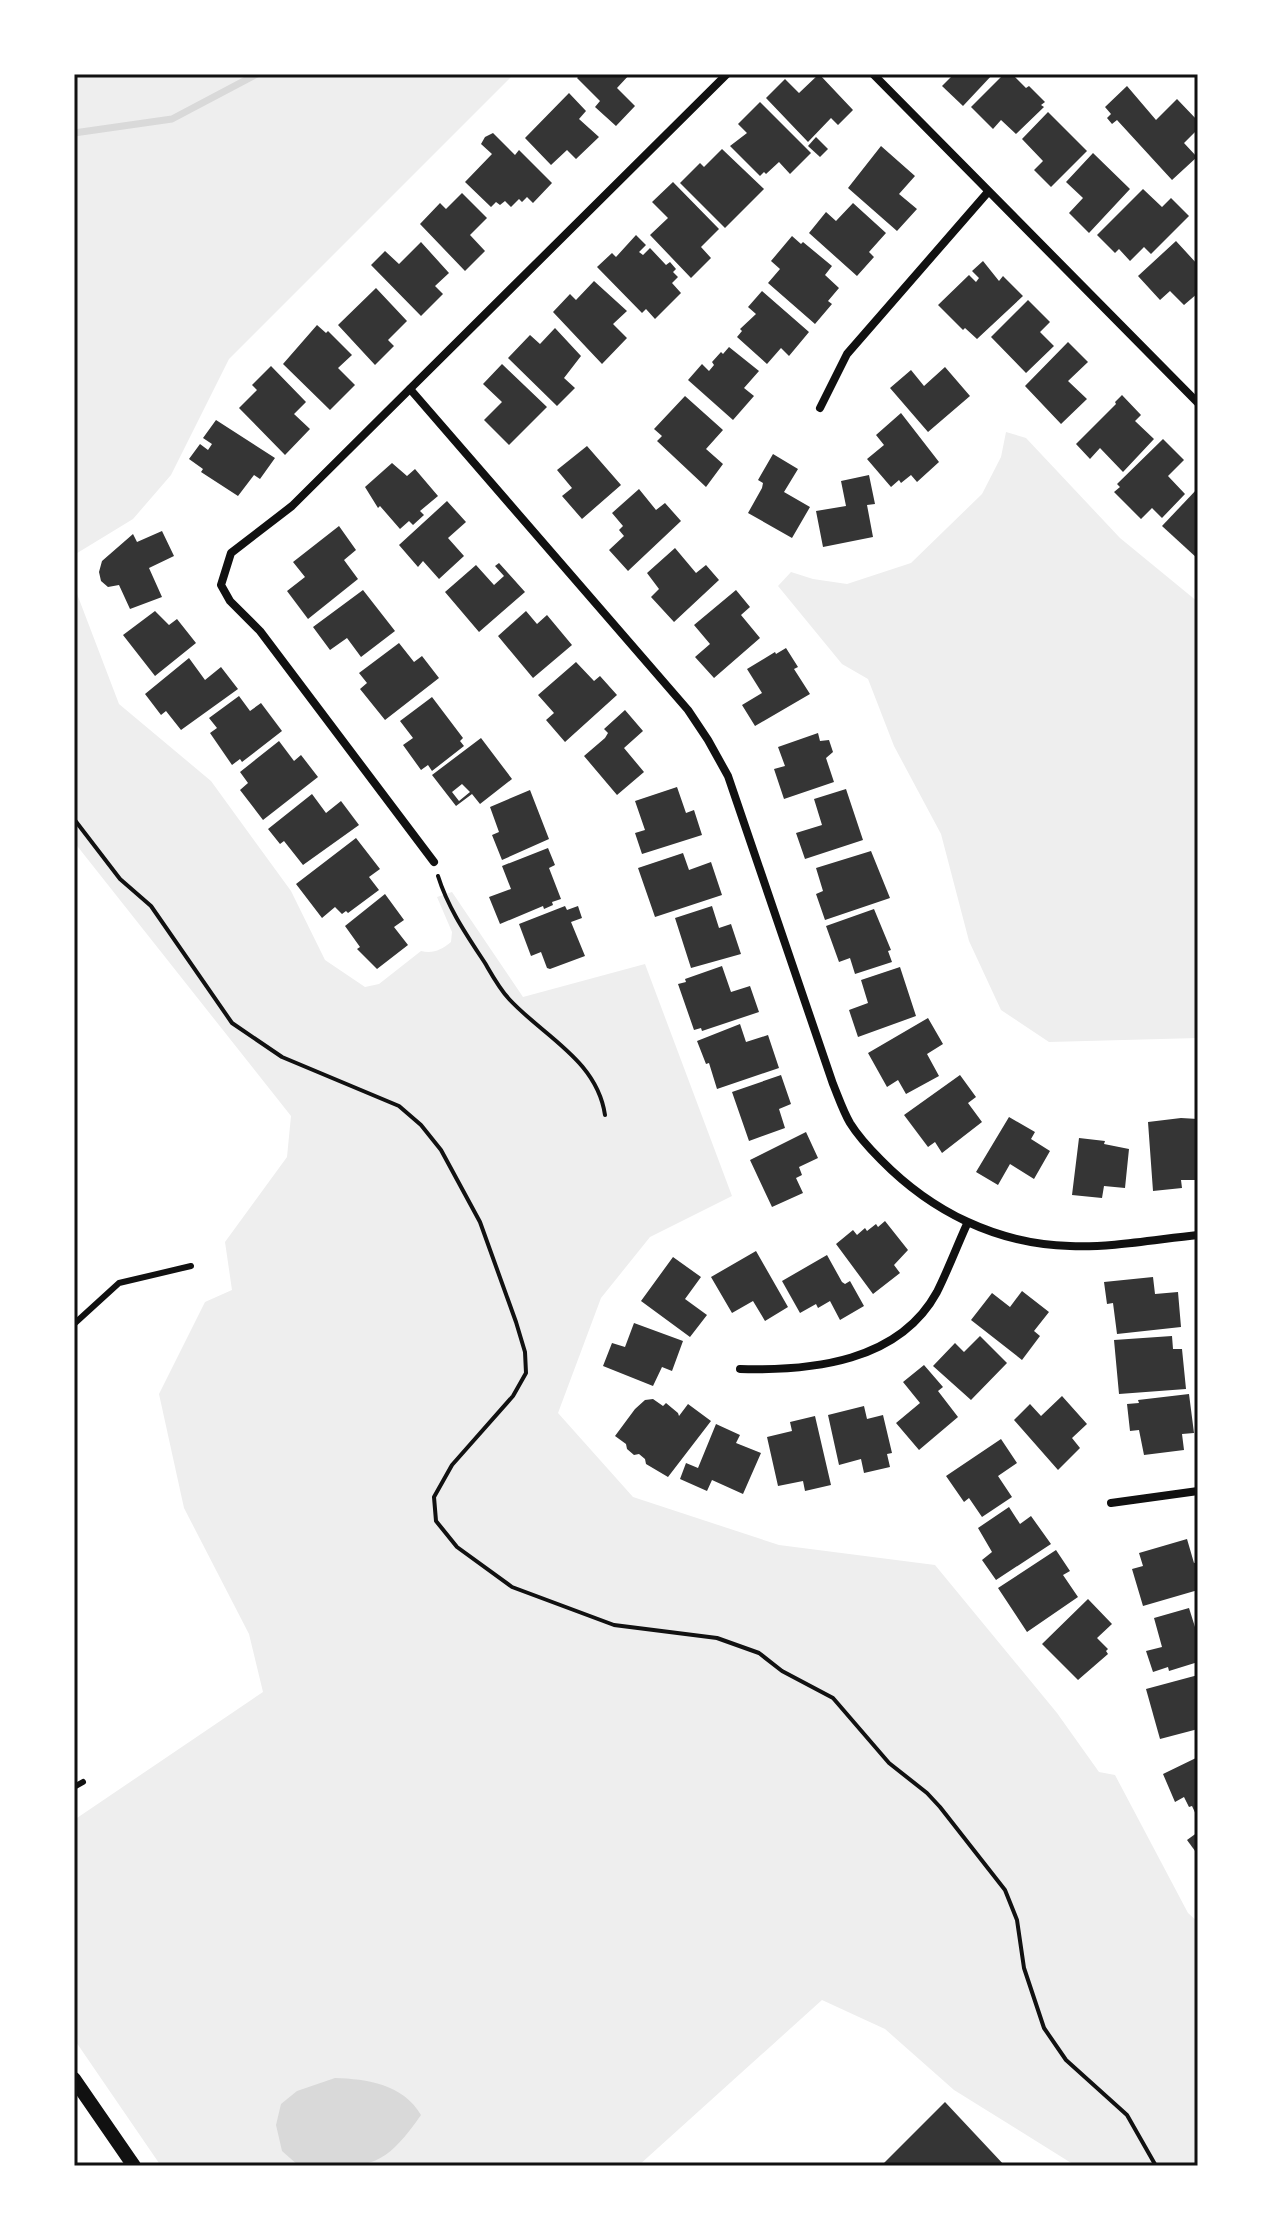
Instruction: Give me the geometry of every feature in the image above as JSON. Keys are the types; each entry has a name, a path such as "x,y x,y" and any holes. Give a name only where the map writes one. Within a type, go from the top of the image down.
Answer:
{"street":[{"path":"434,862 260,631 230,601 221,585 224,571 231,553 292,506 727,74"},
{"path":"873,74 1198,403"},
{"path":"820,408 847,354 988,192"},
{"path":"410,389 678,698 708,740 728,776 833,1084 850,1123 901,1180 967,1224 1023,1242 1072,1247 1198,1235"},
{"path":"740,1369 781,1371 825,1366 872,1351 915,1321 936,1293 967,1224"},
{"path":"1111,1503 1198,1491"},
{"path":"74,2079 134,2166"}],"lane":[{"path":"74,1324 119,1283 191,1266"},
{"path":"74,1787 83,1782"}],"path":[{"path":"74,819 120,879 151,906 232,1023 282,1057 399,1106 421,1125 441,1150 480,1222 516,1322 525,1352 526,1373 513,1396 452,1465 434,1497 436,1521 457,1547 512,1587 614,1625 717,1638 759,1653 782,1671 833,1698 889,1763 940,1807 1005,1890 1017,1920 1024,1968 1044,2028 1066,2060 1127,2115 1156,2166"},
{"path":"434,862 446,903 506,995 528,1020 553,1037 589,1072 603,1101 605,1115"}],"shaded area":[{"path":"74,74 514,74 229,359 171,475 133,519 74,555"},
{"path":"1006,432 1026,438 1120,538 1198,602 1198,1038 1049,1042 1001,1010 969,941 941,834 894,746 868,679 842,664 778,586 791,572 847,584 911,563 982,494 1001,457"},
{"path":"74,586 119,704 211,781 291,891 325,960 365,987 379,984 421,951 437,951 451,942 452,932 437,897 452,892 523,997 645,964 732,1196 650,1237 601,1298 558,1413 633,1497 779,1545 935,1565 1057,1713 1099,1772 1115,1775 1188,1913 1198,1922 1198,2166 1076,2166 954,2090 885,2029 822,2000 638,2166 161,2166 74,2039 74,1820 263,1692 249,1634 184,1508 159,1394 205,1302 232,1290 225,1242 287,1157 291,1116 74,842"},
{"path":"335,2078 383,2085 404,2096 421,2115 394,2148 370,2163 299,2166 282,2151 276,2125 281,2104 297,2091"}],"building":[{"path":"581,74 630,74 617,88 635,106 616,126 595,107 600,101 577,78"},
{"path":"819,74 853,110 838,125 831,118 808,142 766,98 785,79 799,93"},
{"path":"954,74 993,74 963,106 942,86"},
{"path":"1004,74 1012,74 1045,102 1041,105 1044,107 1016,134 1001,120 993,129 971,107"},
{"path":"1127,86 1156,120 1177,99 1198,121 1198,129 1184,143 1197,157 1172,180 1117,120 1112,124 1107,118 1111,114 1105,107"},
{"path":"569,93 586,111 579,119 599,137 576,159 567,150 551,165 525,138"},
{"path":"760,102 811,153 790,174 779,162 760,176 730,146 747,133 738,124"},
{"path":"1048,112 1087,151 1051,187 1034,170 1043,161 1022,139"},
{"path":"493,133 515,155 519,150 552,183 533,203 527,197 522,202 519,199 511,207 505,201 500,205 496,202 491,207 465,182 492,154 481,144 485,137"},
{"path":"816,137 828,149 820,157 808,146"},
{"path":"881,146 915,176 899,194 917,209 897,231 848,188"},
{"path":"722,149 764,189 725,228 680,183 700,163 704,167"},
{"path":"1093,153 1130,189 1089,233 1069,213 1083,198 1066,182"},
{"path":"673,182 719,229 701,247 711,258 691,278 650,235 668,218 652,202"},
{"path":"1143,189 1162,207 1171,198 1189,216 1151,254 1144,247 1130,261 1119,249 1115,253 1097,235"},
{"path":"462,193 487,218 470,235 485,251 465,271 420,224 440,203 446,209"},
{"path":"853,203 886,233 869,252 874,257 857,276 809,233 826,212 836,221"},
{"path":"636,235 646,245 639,252 643,255 650,248 666,265 670,262 678,277 672,283 681,293 655,319 646,309 642,313 597,267 612,253 616,257"},
{"path":"792,236 832,266 825,275 839,288 828,301 832,304 815,324 768,283 780,269 771,261"},
{"path":"1176,241 1198,265 1198,293 1184,305 1170,291 1160,300 1138,276"},
{"path":"421,242 449,273 435,286 443,294 421,316 371,265 385,251 399,264"},
{"path":"983,261 999,281 1003,276 1023,296 977,339 965,328 963,330 938,305 969,275 976,282 979,278 972,271"},
{"path":"594,281 627,311 613,324 627,338 602,364 553,312 570,294 576,300"},
{"path":"376,288 407,321 388,340 394,346 375,365 338,325"},
{"path":"762,291 809,332 789,356 781,348 767,364 737,337 742,331 740,329 756,314 748,307"},
{"path":"1028,300 1050,322 1040,332 1054,346 1026,373 991,337"},
{"path":"317,325 326,333 328,331 352,355 338,368 355,385 330,410 283,364"},
{"path":"555,328 581,356 564,378 575,388 557,406 508,358 530,335 540,344"},
{"path":"1068,342 1088,362 1068,381 1087,399 1061,424 1025,386"},
{"path":"729,347 759,371 744,388 754,396 733,420 688,380 702,364 709,371 714,365 712,362"},
{"path":"502,364 547,407 509,445 484,420 502,402 483,384"},
{"path":"271,366 306,402 294,414 310,429 285,455 239,408 257,390 252,385"},
{"path":"945,367 970,396 928,432 890,388 911,370 924,386"},
{"path":"1122,395 1141,415 1135,421 1154,439 1123,472 1100,448 1090,459 1076,444"},
{"path":"685,396 723,430 706,449 723,464 706,487 657,441 662,436 654,429"},
{"path":"901,413 939,462 917,482 911,475 891,487 867,459 884,445 876,435"},
{"path":"216,420 275,458 260,479 254,475 238,496 201,472 203,469 189,459 200,444 208,450 212,444 203,438"},
{"path":"1163,439 1184,460 1168,476 1185,494 1162,518 1152,508 1141,519 1114,492 1120,487 1117,484"},
{"path":"587,446 621,485 582,519 562,496 572,488 557,470"},
{"path":"773,454 798,469 784,492 810,507 792,538 748,513 762,488 763,483 758,480"},
{"path":"392,463 407,476 415,469 438,496 420,511 424,515 413,525 409,521 400,529 380,506 378,508 365,487"},
{"path":"869,475 875,504 867,505 873,537 823,547 816,511 846,506 841,481"},
{"path":"1198,488 1198,559 1162,526"},
{"path":"639,489 656,510 665,503 681,521 628,571 609,550 624,536 619,530 623,526 612,513"},
{"path":"447,501 466,522 448,538 464,556 439,579 423,561 418,567 399,545"},
{"path":"339,526 356,550 344,560 358,579 308,619 287,591 305,577 293,562"},
{"path":"162,531 174,556 149,568 162,597 130,609 119,585 108,587 101,581 99,572 102,561 133,534 137,542"},
{"path":"675,548 696,573 706,565 719,580 674,622 651,597 659,589 647,573"},
{"path":"499,563 525,592 479,632 445,592 476,565 494,585 504,576 495,566"},
{"path":"363,590 395,631 361,657 347,638 330,650 313,627"},
{"path":"736,590 750,607 741,615 760,638 714,678 695,657 710,644 694,625"},
{"path":"155,611 169,625 177,619 196,643 155,676 123,635"},
{"path":"526,611 537,624 547,615 572,645 533,678 498,636"},
{"path":"399,643 414,662 422,656 439,678 385,720 360,689 367,683 359,673"},
{"path":"786,648 798,667 794,669 810,694 755,726 742,705 762,693 747,669"},
{"path":"189,658 205,680 221,667 238,689 181,730 166,711 161,715 145,694"},
{"path":"576,662 594,681 600,676 617,695 565,742 546,720 554,713 538,695"},
{"path":"239,696 250,711 261,703 282,731 242,762 240,759 232,765 210,733 217,728 209,718"},
{"path":"432,697 463,738 460,741 464,746 432,771 428,765 421,770 403,745 413,738 400,721"},
{"path":"625,710 643,731 624,748 644,772 617,795 584,756 605,738 608,733 604,729"},
{"path":"818,733 820,741 829,740 833,752 826,758 834,782 784,799 774,769 785,766 778,747"},
{"path":"481,738 512,779 480,804 472,794 456,806 432,775","holes":["462,784 470,792 459,801 452,792"]},
{"path":"279,741 294,761 301,755 318,777 263,820 240,790 248,783 240,772"},
{"path":"677,787 686,813 694,810 702,835 642,854 635,833 645,830 635,801"},
{"path":"846,789 863,840 805,859 796,833 822,825 814,799"},
{"path":"530,790 549,839 502,860 492,835 499,832 490,807"},
{"path":"312,794 326,813 341,801 359,825 303,865 284,841 280,844 268,829"},
{"path":"356,838 380,869 369,877 379,890 348,913 342,914 335,907 322,918 296,884"},
{"path":"548,848 555,865 549,868 561,899 544,909 543,906 500,924 489,897 511,889 502,866"},
{"path":"871,851 890,898 825,920 816,894 823,891 816,868"},
{"path":"683,853 689,870 711,862 722,895 655,917 638,868"},
{"path":"385,894 404,920 394,927 408,945 377,969 357,949 360,947 345,926"},
{"path":"565,906 567,910 578,906 582,918 571,922 585,956 550,969 541,952 531,956 519,924"},
{"path":"712,906 719,928 731,924 741,954 691,968 675,918"},
{"path":"874,909 891,950 888,951 892,962 855,974 850,958 839,962 826,926"},
{"path":"722,966 731,992 750,986 759,1012 702,1031 701,1028 694,1030 678,984"},
{"path":"900,967 916,1016 858,1037 849,1010 868,1003 861,980"},
{"path":"928,1018 943,1044 927,1054 939,1076 906,1094 898,1080 887,1087 868,1053"},
{"path":"740,1024 746,1042 768,1035 779,1068 717,1089 709,1063 706,1064 697,1041"},
{"path":"781,1075 791,1104 779,1109 785,1128 749,1141 732,1092"},
{"path":"960,1075 976,1097 968,1103 982,1122 942,1153 935,1142 928,1147 904,1115"},
{"path":"1009,1117 1035,1132 1031,1139 1050,1151 1034,1179 1010,1164 998,1185 976,1172"},
{"path":"1198,1119 1198,1180 1181,1180 1182,1188 1153,1191 1148,1122"},
{"path":"806,1132 818,1158 799,1167 802,1175 796,1178 803,1193 772,1207 750,1160"},
{"path":"1079,1138 1105,1141 1104,1144 1129,1149 1125,1188 1104,1186 1102,1198 1072,1195"},
{"path":"885,1221 908,1250 894,1265 900,1273 873,1294 836,1244 853,1230 857,1235 865,1228 867,1231"},
{"path":"756,1251 788,1307 765,1321 753,1301 732,1313 711,1277"},
{"path":"827,1255 842,1282 850,1281 864,1306 840,1320 830,1301 818,1308 816,1304 800,1313 782,1281"},
{"path":"673,1257 701,1277 685,1299 707,1315 690,1337 641,1301"},
{"path":"1153,1277 1155,1294 1178,1292 1181,1327 1117,1334 1113,1303 1107,1304 1104,1282"},
{"path":"1022,1291 1049,1312 1034,1331 1040,1336 1022,1360 971,1320 992,1293 1010,1307"},
{"path":"634,1323 683,1341 672,1371 662,1367 653,1386 603,1366 612,1343 625,1347"},
{"path":"980,1336 1007,1363 971,1400 933,1366 955,1343 964,1352"},
{"path":"1172,1336 1173,1349 1182,1349 1186,1389 1119,1394 1114,1340"},
{"path":"924,1365 943,1387 938,1391 958,1417 919,1450 896,1423 920,1403 903,1382"},
{"path":"1189,1394 1194,1433 1182,1434 1184,1450 1144,1455 1139,1430 1130,1431 1127,1404"},
{"path":"1062,1396 1087,1424 1072,1438 1080,1448 1058,1470 1014,1420 1030,1404 1041,1416"},
{"path":"653,1399 663,1406 666,1403 679,1416 688,1404 711,1421 668,1477 646,1464 639,1454 634,1455 615,1436 635,1409 645,1400"},
{"path":"864,1406 867,1419 883,1415 892,1453 887,1454 890,1467 864,1473 861,1459 839,1465 828,1415"},
{"path":"815,1416 831,1485 805,1491 803,1481 778,1486 767,1437 792,1431 790,1422"},
{"path":"716,1424 740,1435 736,1443 761,1453 743,1494 712,1480 707,1491 680,1479 686,1463 698,1468"},
{"path":"1001,1439 1017,1463 998,1476 1012,1497 982,1517 969,1498 964,1502 946,1476"},
{"path":"1009,1507 1020,1524 1031,1516 1051,1544 996,1580 982,1560 992,1552 978,1528"},
{"path":"1187,1539 1194,1563 1198,1562 1198,1590 1143,1606 1132,1569 1143,1566 1139,1553"},
{"path":"1056,1550 1070,1571 1063,1575 1078,1597 1027,1632 998,1588"},
{"path":"1088,1599 1112,1624 1097,1638 1108,1649 1108,1654 1078,1680 1042,1644"},
{"path":"1189,1608 1195,1627 1198,1627 1198,1662 1169,1671 1168,1667 1153,1672 1146,1651 1162,1647 1154,1618"},
{"path":"1198,1675 1198,1729 1160,1739 1146,1689"},
{"path":"1198,1757 1198,1819 1184,1797 1175,1802 1163,1774"},
{"path":"1198,1832 1198,1855 1187,1840"},
{"path":"945,2102 1005,2166 881,2166"}],"waterway":[{"path":"74,133 172,119 257,74"}]}
